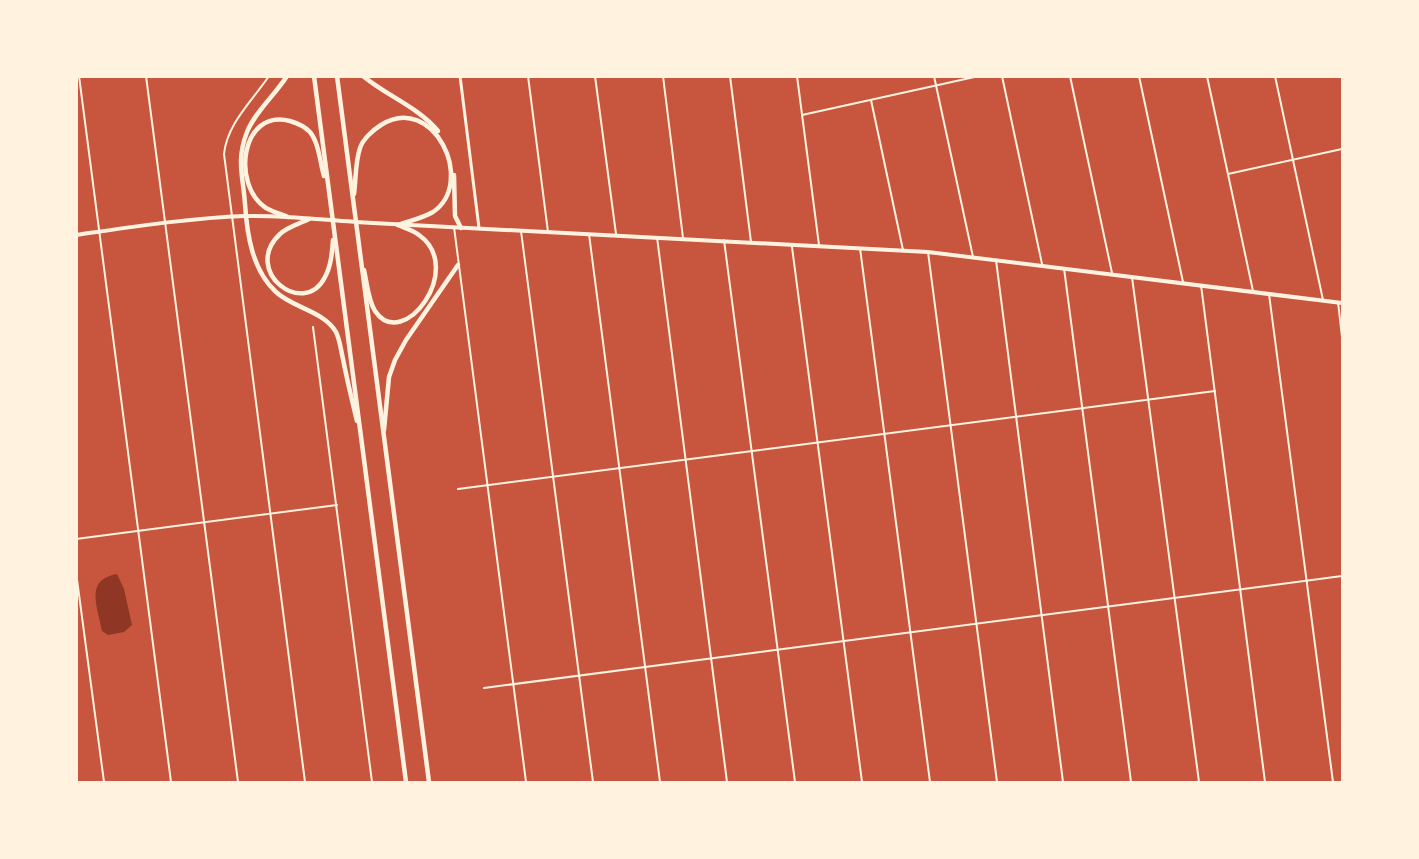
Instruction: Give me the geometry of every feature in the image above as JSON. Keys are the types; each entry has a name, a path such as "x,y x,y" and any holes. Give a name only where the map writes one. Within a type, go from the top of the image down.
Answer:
{"highway":[{"path":"287,76 248,131 241,152 240,166 246,206 245,216 257,267 268,284 284,299 327,322 337,334 364,450"},
{"path":"314,76 406,783"},
{"path":"337,76 429,783"},
{"path":"363,76 379,89 420,114 442,136 453,164 455,216 461,228"},
{"path":"353,201 360,147 366,138 375,129 394,119 404,118 425,124 434,131 445,148 451,172 450,187 435,210 398,225"},
{"path":"288,217 267,208 257,200 249,188 246,176 248,143 255,132 269,123 284,120 297,123 310,132 316,142 329,200"},
{"path":"309,219 283,232 270,250 268,268 277,284 284,290 302,293 318,286 325,278 330,263 333,232"},
{"path":"358,241 372,304 376,312 390,321 408,319 426,302 433,283 435,267 432,250 426,242 419,235 398,225"},
{"path":"383,442 389,376 395,360 406,340 458,265"}],"main road":[{"path":"76,235 165,223 245,216 819,245 928,252 1340,302"}],"street":[{"path":"79,76 171,783"},
{"path":"146,76 238,783"},
{"path":"269,76 234,124 224,154 305,783"},
{"path":"460,76 478,228"},
{"path":"528,76 548,232"},
{"path":"595,76 616,235"},
{"path":"663,76 683,238"},
{"path":"730,76 751,242"},
{"path":"797,76 819,245"},
{"path":"934,76 973,257"},
{"path":"802,115 979,76"},
{"path":"1002,76 1043,266"},
{"path":"1070,76 1112,274"},
{"path":"1139,76 1183,283"},
{"path":"1207,76 1253,292"},
{"path":"1275,76 1324,300"},
{"path":"871,100 903,250"},
{"path":"1228,174 1342,149"},
{"path":"454,227 526,783"},
{"path":"522,231 593,783"},
{"path":"589,234 660,783"},
{"path":"657,237 728,783"},
{"path":"724,240 795,783"},
{"path":"792,244 862,783"},
{"path":"860,248 930,783"},
{"path":"928,252 997,783"},
{"path":"996,260 1063,783"},
{"path":"1064,268 1131,783"},
{"path":"1132,277 1199,783"},
{"path":"1201,285 1265,783"},
{"path":"1269,294 1333,783"},
{"path":"1340,302 1342,337"},
{"path":"313,327 372,783"},
{"path":"458,489 1215,391"},
{"path":"76,539 336,506"},
{"path":"76,572 104,783"},
{"path":"484,687 1342,576"}],"shaded area":[{"path":"117,574 124,589 132,625 124,632 108,635 102,631 96,604 97,588 100,582 107,577"}]}
